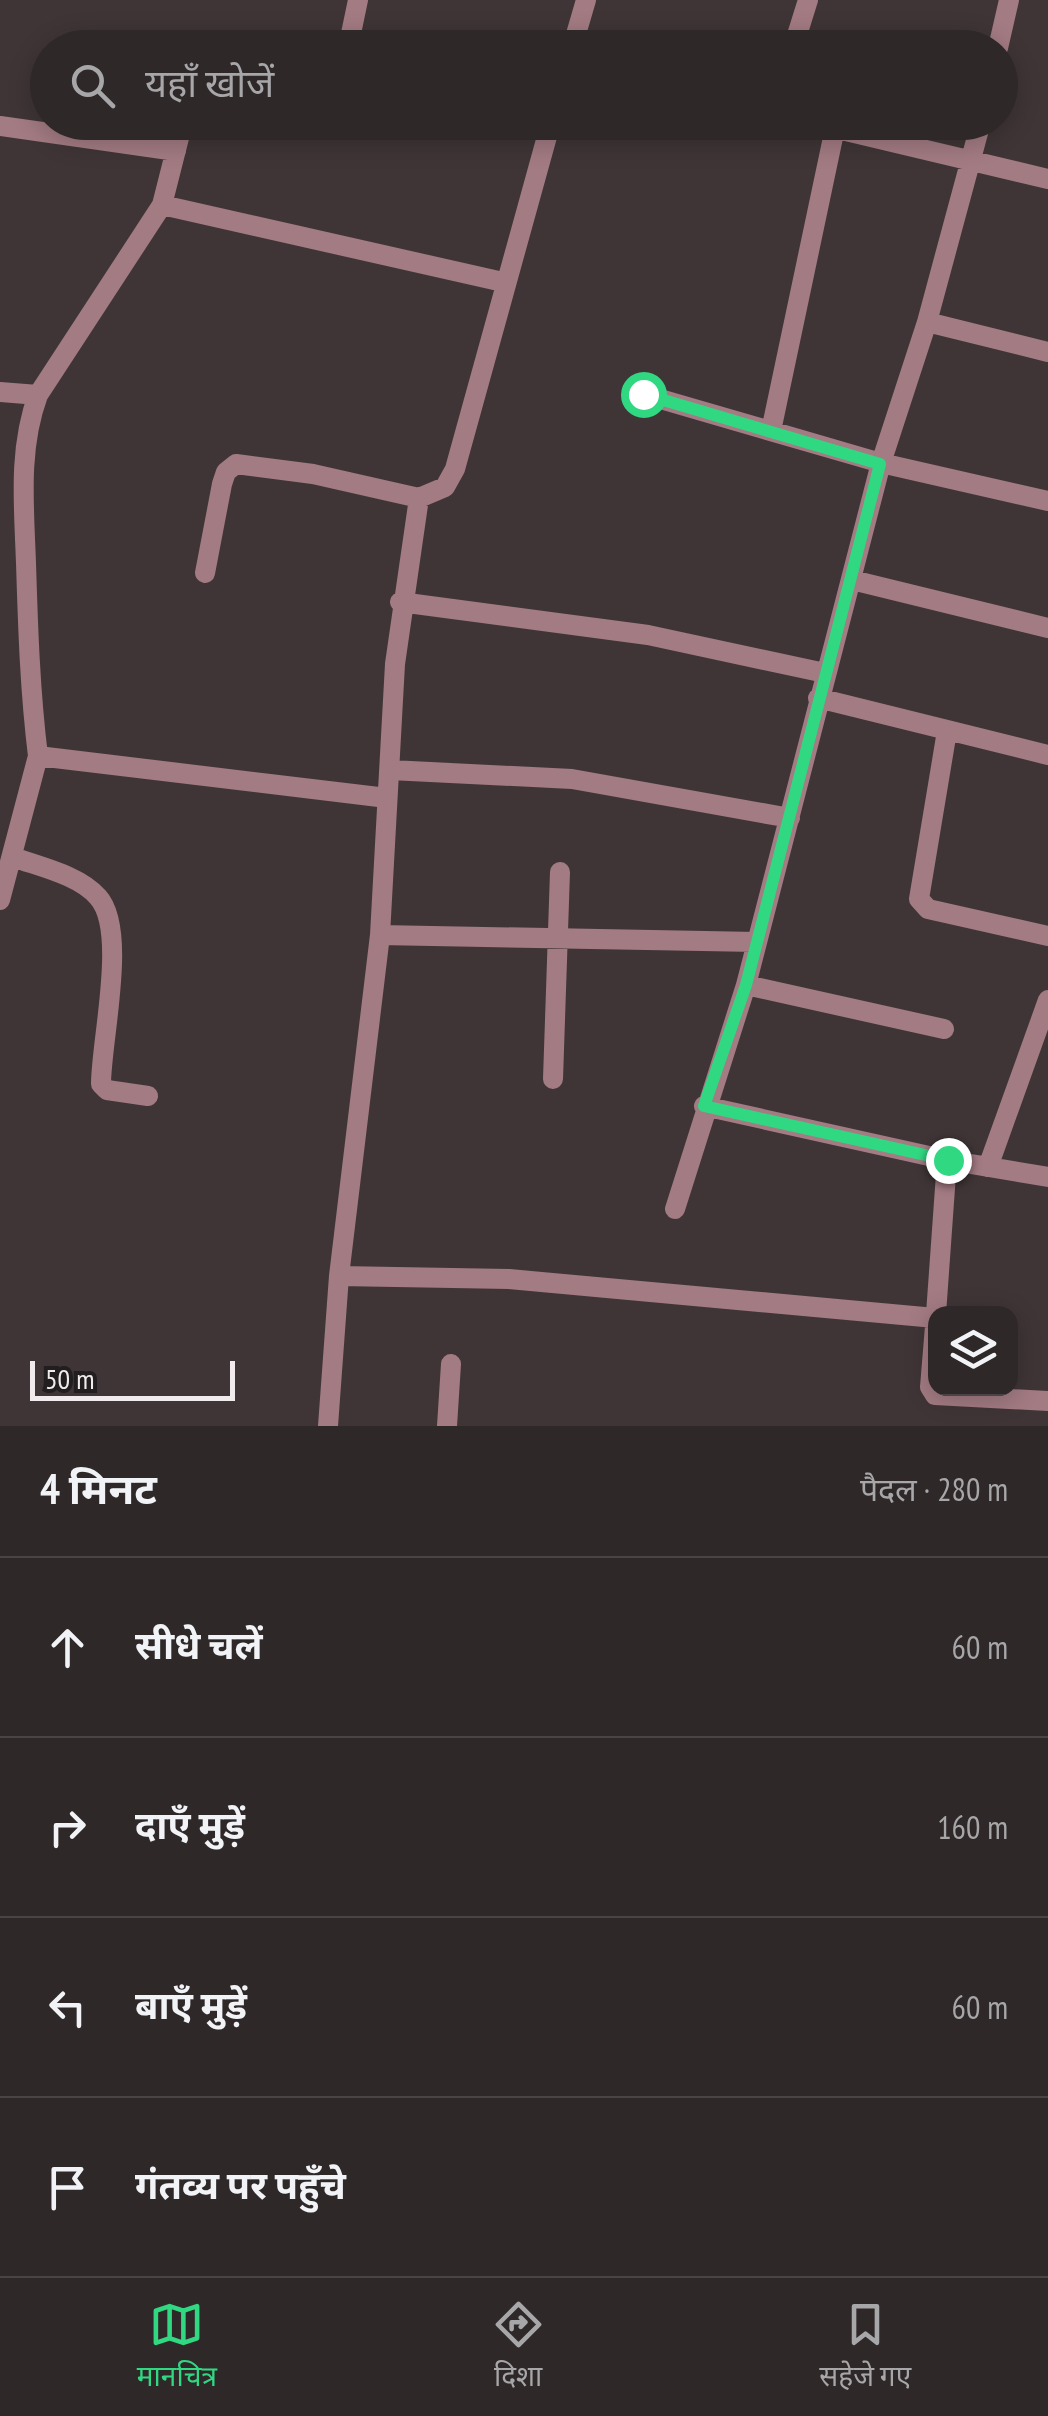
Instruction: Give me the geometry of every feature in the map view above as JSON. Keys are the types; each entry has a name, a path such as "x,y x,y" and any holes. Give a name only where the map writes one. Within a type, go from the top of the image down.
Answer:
{"street":[{"path":"352,30 358,0"},
{"path":"577,30 586,0"},
{"path":"799,30 808,0"},
{"path":"1002,30 1009,0"},
{"path":"0,126 30,130"},
{"path":"99,140 176,151"},
{"path":"0,900 38,756 30,688 23,474 30,416 38,395 162,206 179,140"},
{"path":"205,573 222,484 226,472 236,464 313,474 418,498 445,487 455,468 545,140"},
{"path":"771,430 832,140"},
{"path":"886,140 1048,179"},
{"path":"675,1209 704,1106 746,985 880,464 926,322 977,140"},
{"path":"162,206 503,282"},
{"path":"926,322 1048,352"},
{"path":"0,392 38,395"},
{"path":"643,394 880,464 1048,500"},
{"path":"328,1426 339,1276 380,935 400,602 418,498"},
{"path":"852,580 1048,628"},
{"path":"400,602 648,635 825,673"},
{"path":"818,698 1048,754"},
{"path":"948,731 920,899 928,909 1048,936"},
{"path":"38,756 388,798"},
{"path":"390,770 572,779 790,818"},
{"path":"14,856 87,888 103,904 111,941 101,1084 106,1090 148,1096"},
{"path":"553,1078 560,872"},
{"path":"380,935 758,942"},
{"path":"746,985 944,1029"},
{"path":"988,1167 1048,1000"},
{"path":"704,1106 1048,1178"},
{"path":"936,1306 948,1160"},
{"path":"339,1276 510,1279 928,1314"},
{"path":"447,1426 451,1364"},
{"path":"954,1396 1048,1401"}],"route":[{"path":"643,394 880,464 746,985 704,1106 948,1160"}]}
